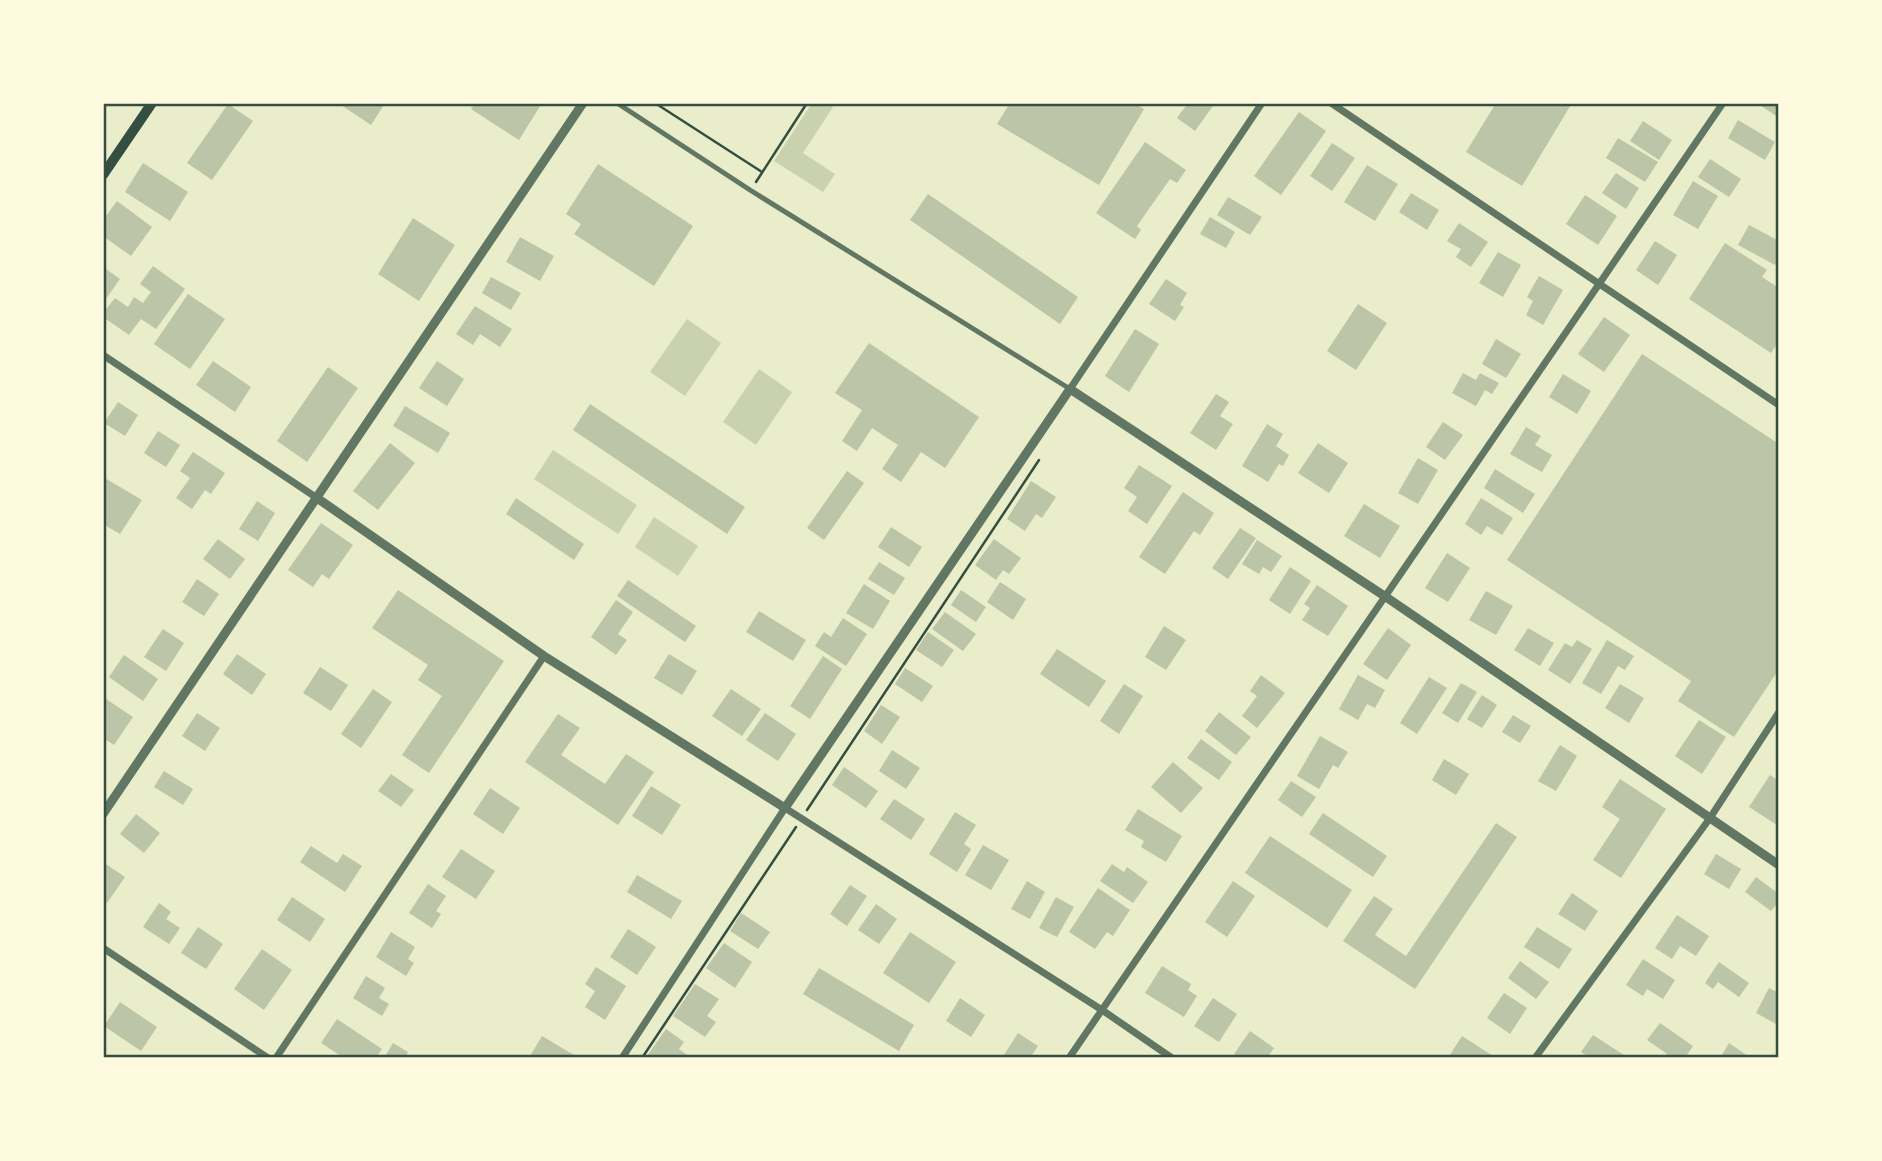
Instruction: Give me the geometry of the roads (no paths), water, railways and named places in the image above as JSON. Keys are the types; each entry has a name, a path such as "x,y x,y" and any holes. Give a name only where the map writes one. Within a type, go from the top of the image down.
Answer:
{"main road":[{"path":"103,175 152,103"}],"street":[{"path":"103,814 583,103"},
{"path":"617,103 750,190 1070,389 1386,597 1779,865"},
{"path":"622,1058 785,808 1262,103"},
{"path":"1332,103 1779,405"},
{"path":"1069,1058 1723,103"},
{"path":"103,355 317,498 544,656 1102,1010 1172,1058"},
{"path":"276,1058 544,656"},
{"path":"1535,1058 1710,818 1779,712"},
{"path":"103,948 268,1058"}]}
